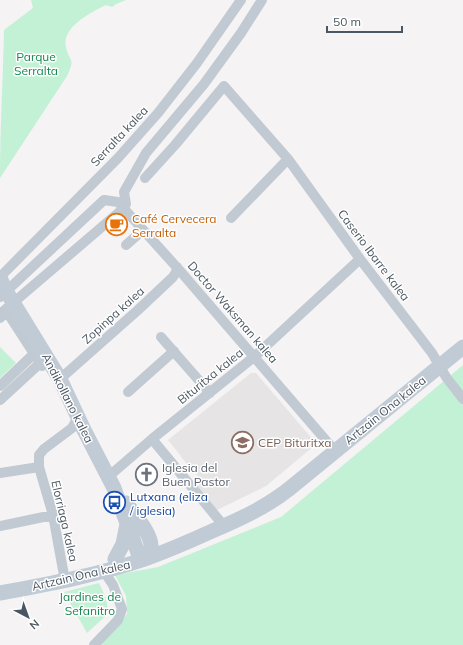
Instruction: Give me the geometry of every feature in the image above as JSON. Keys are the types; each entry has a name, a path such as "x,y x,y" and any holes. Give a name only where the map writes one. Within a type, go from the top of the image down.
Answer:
{"main road":[{"name":"Andikollano kalea","path":"4,289 38,351 60,379 78,425 111,483 128,523 144,554"},
{"name":"Artzain Ona kalea","path":"0,593 64,576 115,559 144,554 182,544 256,511 277,498 463,347"},
{"path":"111,483 144,529 150,541 144,554"},
{"path":"115,559 123,544 128,523"},
{"path":"144,529 158,538 169,542 182,544"},
{"name":"Artzain Ona kalea","path":"0,584 102,572 144,554"}],"street":[{"name":"Serralta kalea","path":"4,289 158,113 197,63 242,0"},
{"path":"0,314 4,289 124,208 126,204 124,192 146,153 204,84 241,33 262,0"},
{"name":"Caserio Ibarre kalea","path":"145,178 175,145 224,86 288,159 360,259 432,353 439,366 463,400"},
{"path":"231,218 288,159"},
{"name":"Doctor Waksman kalea","path":"4,289 104,200 118,202 335,451"},
{"path":"126,245 143,230"},
{"name":"Bituritxa kalea","path":"111,483 152,439 254,357 360,259"},
{"name":"Zopinpa kalea","path":"60,379 164,287 176,272 176,267"},
{"path":"0,318 7,312 38,351 42,366 38,365 0,400"},
{"path":"161,337 210,393"},
{"path":"0,386 38,351"},
{"path":"128,392 174,351"},
{"path":"0,473 39,467 39,455 44,449 78,425"},
{"path":"152,439 224,526"},
{"name":"Elorriaga kalea","path":"39,467 53,515 64,576"},
{"path":"0,526 53,515"},
{"path":"94,645 118,620 122,609 113,585 107,576 102,572"}],"shaded area":[{"name":"CEP Bituritxa","path":"251,373 256,373 314,441 314,446 266,486 215,511 198,493 198,486 203,482 168,440"}],"green space":[{"name":"Parque Serralta","path":"31,0 126,0 112,7 106,5 93,12 79,21 68,33 66,47 71,60 70,70 0,178 4,30 33,8"},
{"path":"0,347 16,363 0,378"},
{"path":"463,365 463,645 100,645 127,614 126,596 115,575 158,567 281,517"},
{"name":"Jardines de Sefanitro","path":"99,583 105,596 109,613 87,633 64,592"}],"place":[{"name":"Café Cervecera Serralta","path":"117,225"},
{"name":"CEP Bituritxa","path":"242,442"},
{"name":"Iglesia del Buen Pastor","path":"146,474"},
{"name":"Lutxana (eliza / iglesia)","path":"115,503"}]}
